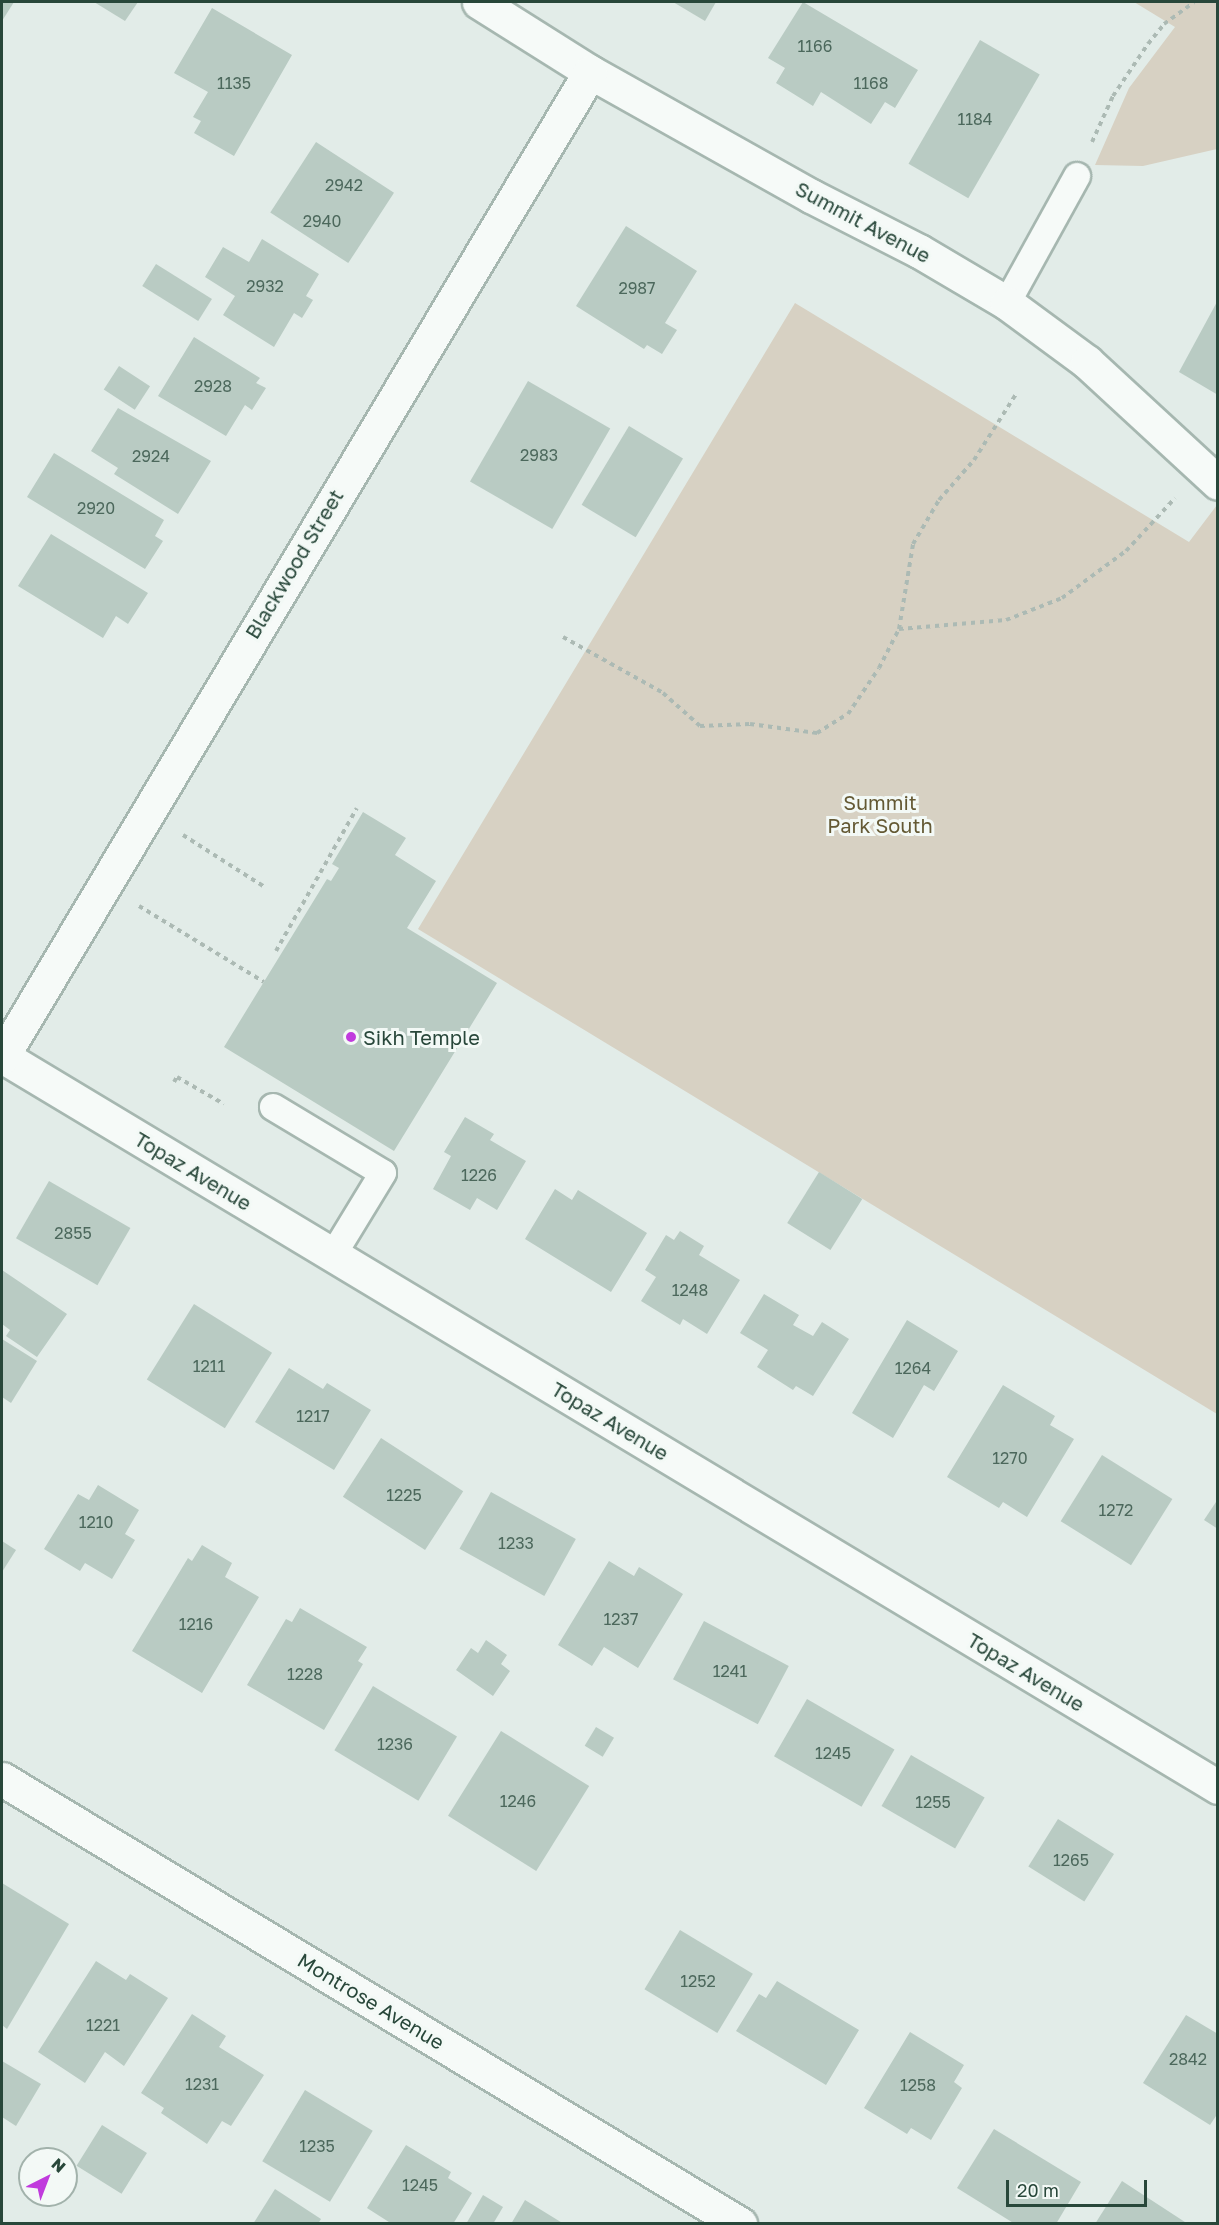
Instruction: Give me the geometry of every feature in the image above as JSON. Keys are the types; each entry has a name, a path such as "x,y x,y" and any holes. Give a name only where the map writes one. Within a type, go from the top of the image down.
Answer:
{"street":[{"name":"Summit Avenue","path":"496,6 590,72 811,196 920,251 1007,303 1087,362 1209,475"},
{"name":"Blackwood Street","path":"2,1056 590,72"},
{"name":"Topaz Avenue","path":"2,1056 1218,1787"},
{"name":"Montrose Avenue","path":"2,1779 740,2223"}],"lane":[{"path":"1007,303 1077,176"},
{"path":"273,1107 383,1173 333,1255"}],"path":[{"path":"1077,176 1113,96 1164,24 1194,2"},
{"path":"563,637 663,693 700,726 750,724 818,733 848,714 899,629 913,544 939,500 974,460 1016,394"},
{"path":"899,629 1006,620 1062,598 1126,551 1209,475"},
{"path":"276,951 357,808"},
{"path":"173,829 263,886"},
{"path":"130,901 264,982"},
{"path":"174,1082 177,1077 225,1104"}],"green space":[{"path":"1134,2 1217,2 1217,149 1143,166 1095,165 1129,88 1175,27"},
{"name":"Summit Park South","path":"795,303 1189,542 1217,505 1217,1414 418,929"}],"building":[{"path":"2,2 14,2 2,21"},
{"path":"94,2 138,2 125,21"},
{"path":"673,2 716,2 705,21"},
{"path":"803,2 918,70 895,108 885,102 871,124 821,92 813,106 776,83 785,68 768,58"},
{"path":"212,8 292,55 234,156 194,133 201,121 193,117 208,92 174,73"},
{"path":"980,40 1040,74 968,198 908,164"},
{"path":"316,142 394,193 348,263 270,212"},
{"path":"626,226 697,271 665,323 677,330 662,354 647,345 644,349 576,306"},
{"path":"262,239 319,274 306,296 313,300 302,318 294,313 274,347 223,315 235,296 205,277 223,247 249,262"},
{"path":"156,264 212,299 198,321 142,286"},
{"path":"1218,300 1218,395 1179,372"},
{"path":"194,337 260,378 256,383 266,388 252,410 245,405 226,436 158,396"},
{"path":"119,366 150,386 135,410 104,389"},
{"path":"528,381 610,428 552,529 470,481"},
{"path":"118,408 211,461 178,514 114,474 118,468 91,451"},
{"path":"629,426 683,458 636,537 582,505"},
{"path":"54,453 164,520 155,536 163,541 145,569 27,497"},
{"path":"51,534 148,593 128,624 116,616 103,638 18,586"},
{"path":"363,812 406,838 395,855 436,881 407,928 497,983 394,1151 224,1047 327,879 331,881 339,868 332,864"},
{"path":"465,1117 494,1134 490,1140 526,1161 497,1210 477,1198 470,1210 433,1189 451,1156 444,1152"},
{"path":"819,1172 862,1199 830,1250 787,1223"},
{"path":"49,1181 130,1228 97,1285 16,1238"},
{"path":"555,1189 572,1200 578,1190 647,1233 611,1292 525,1239"},
{"path":"680,1231 704,1246 699,1255 740,1280 707,1334 683,1319 680,1325 641,1301 656,1277 645,1270 666,1235 674,1240"},
{"path":"2,1270 67,1314 37,1357 6,1336 10,1330 2,1324"},
{"path":"764,1294 799,1315 793,1325 813,1336 822,1322 849,1339 813,1396 796,1386 793,1390 757,1367 768,1350 740,1333"},
{"path":"194,1304 272,1353 225,1428 147,1379"},
{"path":"907,1320 958,1351 934,1391 924,1385 893,1438 852,1413"},
{"path":"2,1339 37,1361 11,1403 2,1397"},
{"path":"289,1368 323,1389 327,1383 371,1410 334,1470 255,1422"},
{"path":"1003,1385 1055,1416 1050,1425 1074,1439 1027,1517 1003,1502 999,1508 947,1477"},
{"path":"381,1438 463,1491 425,1550 343,1497"},
{"path":"1102,1455 1172,1499 1131,1565 1061,1521"},
{"path":"98,1485 139,1510 125,1534 135,1540 112,1579 85,1563 80,1571 44,1549 78,1494 89,1500"},
{"path":"491,1492 576,1539 544,1596 459,1549"},
{"path":"1218,1499 1218,1529 1204,1520"},
{"path":"2,1541 16,1550 2,1572"},
{"path":"202,1545 232,1563 225,1577 259,1597 202,1693 132,1651 188,1558 192,1561"},
{"path":"609,1561 634,1576 639,1567 683,1594 638,1668 604,1647 592,1666 558,1645"},
{"path":"300,1608 367,1647 358,1661 363,1664 324,1730 247,1685 286,1619 292,1622"},
{"path":"704,1621 789,1666 758,1724 673,1679"},
{"path":"486,1640 507,1655 501,1664 510,1671 493,1696 456,1670 471,1648 478,1653"},
{"path":"373,1686 457,1736 418,1801 334,1750"},
{"path":"807,1699 894,1750 861,1807 774,1756"},
{"path":"596,1727 614,1738 603,1757 585,1746"},
{"path":"501,1731 589,1786 536,1871 448,1816"},
{"path":"911,1755 985,1798 955,1849 882,1806"},
{"path":"1058,1819 1114,1854 1084,1901 1028,1866"},
{"path":"2,1883 69,1924 7,2029 2,2025"},
{"path":"680,1930 753,1974 717,2033 644,1989"},
{"path":"96,1961 126,1980 130,1974 168,1998 124,2066 105,2052 85,2083 38,2052"},
{"path":"777,1981 859,2030 826,2085 736,2031 759,1994 766,1998"},
{"path":"192,2014 226,2036 219,2047 264,2075 231,2126 222,2121 207,2144 161,2113 164,2108 141,2093"},
{"path":"1186,2015 1218,2034 1218,2113 1210,2125 1143,2083"},
{"path":"910,2032 964,2065 954,2082 962,2088 931,2140 911,2128 907,2134 864,2108"},
{"path":"2,2061 41,2084 16,2126 2,2117"},
{"path":"305,2090 373,2131 330,2202 262,2161"},
{"path":"102,2125 147,2153 122,2194 78,2167"},
{"path":"994,2129 1081,2182 1056,2224 1015,2224 957,2188"},
{"path":"406,2145 451,2172 448,2178 472,2193 453,2224 392,2224 367,2208"},
{"path":"1122,2181 1188,2224 1095,2224"},
{"path":"275,2189 321,2219 318,2224 253,2224"},
{"path":"483,2195 503,2207 493,2224 466,2224"},
{"path":"525,2200 564,2224 511,2224"}],"place":[{"name":"Sikh Temple","path":"351,1037"}]}
